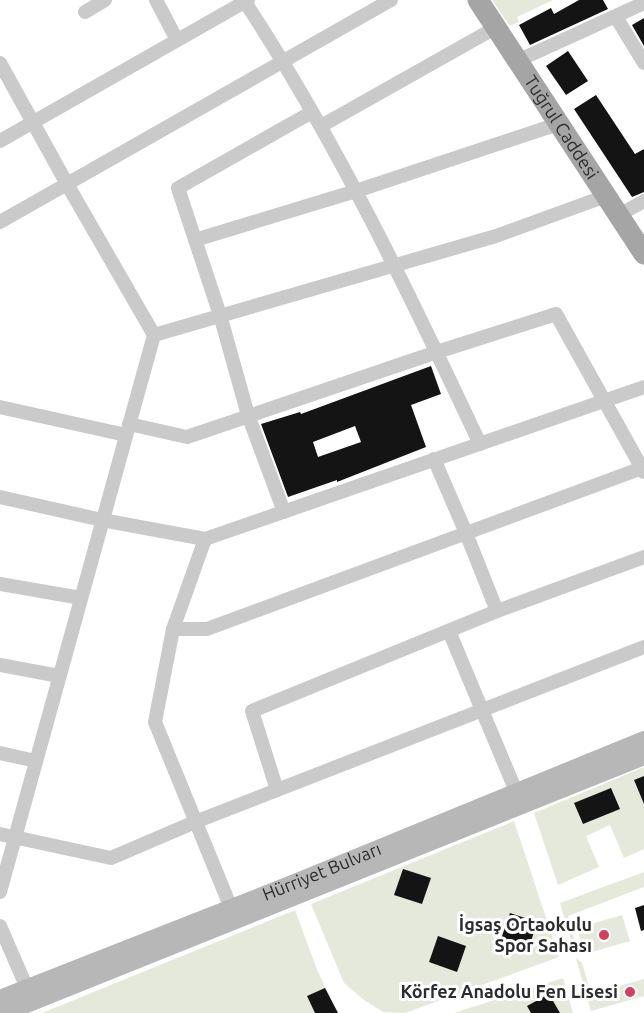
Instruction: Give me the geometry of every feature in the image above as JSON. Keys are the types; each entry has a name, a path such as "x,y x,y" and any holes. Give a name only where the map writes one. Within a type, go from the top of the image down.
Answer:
{"main road":[{"name":"Tuğrul Caddesi","path":"478,0 644,254"},
{"name":"Hürriyet Bulvarı","path":"0,999 30,995 519,799 644,740"},
{"name":"Hürriyet Bulvarı","path":"4,1013 30,995 231,908 519,799 644,756"}],"street":[{"path":"85,12 105,0"},
{"path":"156,0 177,40"},
{"path":"0,222 391,0"},
{"path":"0,141 246,1 284,61 356,191 394,264 480,444"},
{"path":"517,61 644,3"},
{"path":"616,17 644,63"},
{"path":"321,126 495,28"},
{"path":"0,63 154,334 0,892"},
{"path":"284,512 248,415 220,315 178,188 312,111"},
{"path":"195,240 356,191 558,124"},
{"path":"154,334 496,236 606,196"},
{"path":"619,215 644,201"},
{"path":"0,407 187,437 556,314 643,470 207,629 173,629"},
{"path":"0,497 102,520 206,539 644,387"},
{"path":"434,459 497,611"},
{"path":"206,539 173,629 155,722 231,908"},
{"path":"277,790 252,711 497,611 644,557"},
{"path":"0,584 81,598"},
{"path":"449,632 519,799"},
{"path":"0,834 111,858 195,822 644,647"},
{"path":"0,665 59,676"},
{"path":"0,753 36,760"},
{"path":"0,926 30,995"}],"shaded area":[{"path":"492,0 553,0 517,17 519,22 510,26"},
{"path":"644,767 644,849 624,858 610,825 586,836 599,867 558,885 534,813"},
{"path":"514,821 559,957 405,1013 383,1012 344,983 311,904"},
{"path":"644,872 644,887 568,916 576,946 574,951 560,903"},
{"path":"295,910 318,972 338,1013 42,1013"},
{"name":"İgsaş Ortaokulu Spor Sahası","path":"622,915 630,941 585,954 577,928"},
{"path":"576,958 582,963 591,994 644,979 644,996 591,1011"},
{"path":"563,978 573,1013 454,1013"}],"building":[{"path":"579,0 603,0 608,9 530,45 519,25 551,8 554,14"},
{"path":"644,18 644,46 632,25"},
{"path":"568,51 588,81 566,95 546,66"},
{"path":"596,95 635,154 644,149 644,192 632,197 574,109"},
{"path":"431,366 441,394 411,405 426,447 337,482 337,480 288,497 261,424 300,412 301,414","holes":["355,426 361,442 318,457 313,442"]},
{"path":"644,776 644,804 634,780"},
{"path":"611,788 620,809 583,824 574,803"},
{"path":"403,869 431,878 422,904 394,895"},
{"path":"644,905 644,930 641,931 635,908"},
{"path":"510,913 537,922 529,948 501,939"},
{"path":"438,936 466,946 457,972 429,962"},
{"path":"325,988 338,1013 315,1013 307,996"},
{"path":"549,994 560,1013 531,1013 527,1006"}],"place":[{"name":"İgsaş Ortaokulu Spor Sahası","path":"604,935"},
{"name":"Körfez Anadolu Fen Lisesi","path":"630,992"}]}
